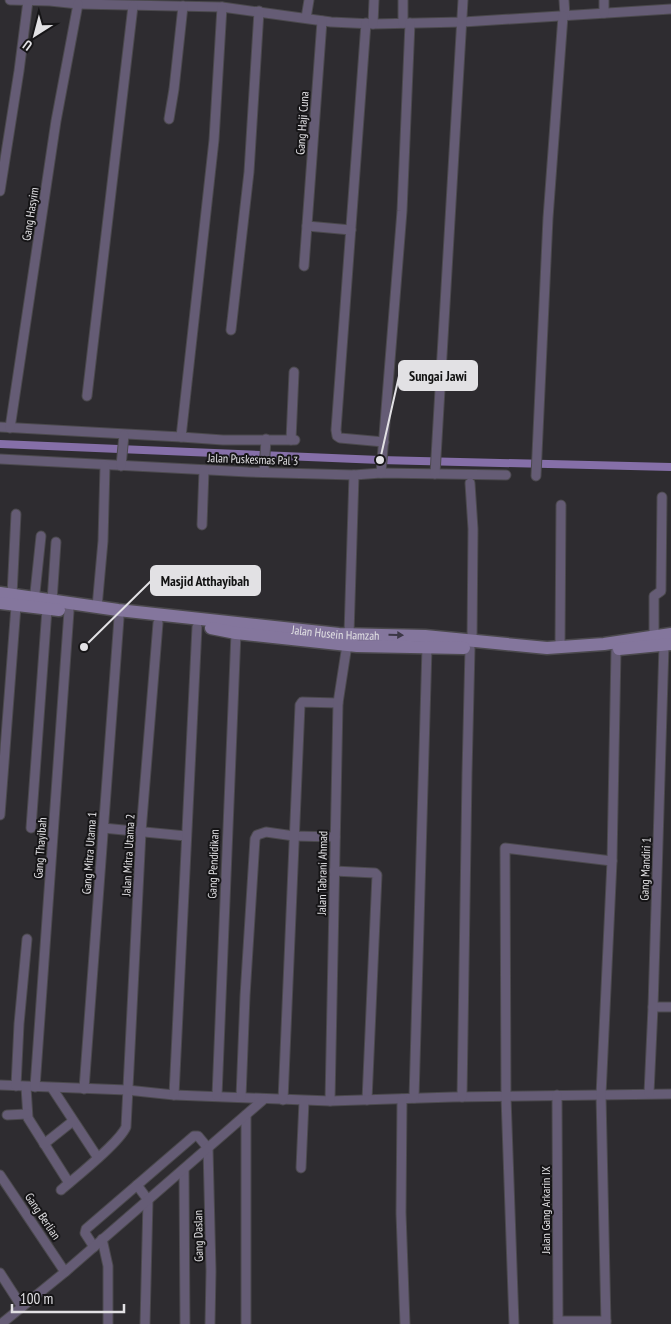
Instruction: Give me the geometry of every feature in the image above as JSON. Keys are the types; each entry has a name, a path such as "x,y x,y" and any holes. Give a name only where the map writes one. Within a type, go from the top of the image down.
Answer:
{"street":[{"path":"10,0 58,1 78,4 107,2 132,6 183,6 210,3 222,7 246,5 259,11 322,21 369,24 463,22 564,16 665,6"},
{"path":"306,18 309,0"},
{"path":"374,0 369,24 350,230 342,332 337,436 383,444"},
{"path":"382,470 402,211 406,23 404,0"},
{"path":"436,470 463,0"},
{"path":"536,473 548,218 564,0"},
{"path":"604,0 604,13"},
{"path":"0,191 28,1"},
{"name":"Gang Hasyim","path":"10,428 56,121 78,4"},
{"path":"87,396 132,6"},
{"path":"169,119 183,6"},
{"path":"181,437 214,140 222,7"},
{"path":"231,330 249,172 259,11"},
{"name":"Gang Haji Cuna","path":"304,266 322,21"},
{"path":"307,226 350,230"},
{"path":"0,427 124,438 181,437 266,443 293,440 294,372"},
{"path":"122,463 124,438"},
{"path":"264,471 266,443"},
{"name":"Jalan Puskesmas Pal 3","path":"0,459 105,466 122,463 204,470 354,475 382,470 436,470 506,475"},
{"path":"97,607 103,540 105,466"},
{"path":"202,525 204,470"},
{"name":"Jalan Tabrani Ahmad","path":"330,1101 338,703 348,639 354,475"},
{"path":"462,1097 466,774 473,529 470,483"},
{"path":"654,636 654,596 661,591 662,497"},
{"path":"560,647 561,505"},
{"path":"0,815 9,598 16,514"},
{"path":"34,602 42,536"},
{"path":"32,828 49,605 56,542"},
{"name":"Jalan Husein Hamzah","path":"0,603 9,598 49,605 69,611 119,618 197,627 214,625 236,633 348,639 425,636 547,656 616,650 654,636 671,634"},
{"name":"Jalan Husein Hamzah","path":"49,605 97,607 214,625 427,647 471,644 547,648 630,644 667,645"},
{"name":"Gang Thayibah","path":"27,1114 31,1087 69,611"},
{"name":"Gang Mitra Utama 1","path":"84,1089 119,618"},
{"name":"Jalan Mitra Utama 2","path":"61,1190 98,1158 126,1129 141,832 158,623"},
{"path":"174,1095 197,627"},
{"name":"Gang Pendidikan","path":"217,1096 236,633"},
{"name":"Gang Mandiri 1","path":"649,1094 667,645"},
{"path":"414,1098 427,647"},
{"path":"558,1322 606,1322 601,1095 612,860 616,650"},
{"path":"283,1100 300,705 302,702 338,703"},
{"path":"103,828 186,836"},
{"path":"241,1097 253,845 258,835 262,832 294,836 335,837"},
{"path":"514,1324 506,1097 504,848 612,860"},
{"path":"334,871 377,874 367,1100"},
{"path":"16,1086 19,1024 27,939"},
{"path":"653,1006 671,1007"},
{"path":"0,1085 127,1090 174,1095 330,1101 671,1094"},
{"path":"52,1088 98,1158"},
{"name":"Jalan Gang Arkarin IX","path":"557,1095 558,1322"},
{"path":"3,1322 65,1272 264,1099"},
{"path":"402,1099 401,1213 405,1324"},
{"path":"301,1168 304,1100"},
{"path":"7,1115 27,1114 69,1183"},
{"path":"246,1115 246,1324"},
{"path":"44,1144 74,1121"},
{"path":"94,1246 85,1230 196,1135 208,1148"},
{"name":"Gang Daslan","path":"208,1148 211,1271 210,1324"},
{"path":"163,1163 174,1178"},
{"path":"184,1169 186,1324"},
{"name":"Gang Berlian","path":"0,1175 65,1272"},
{"path":"137,1186 148,1200 145,1324"},
{"path":"102,1239 108,1266 108,1324"},
{"path":"0,1273 22,1307"}],"waterway":[{"path":"0,444 380,460 671,467"}],"place":[{"name":"Sungai Jawi","path":"380,460"},
{"name":"Masjid Atthayibah","path":"84,647"}]}
